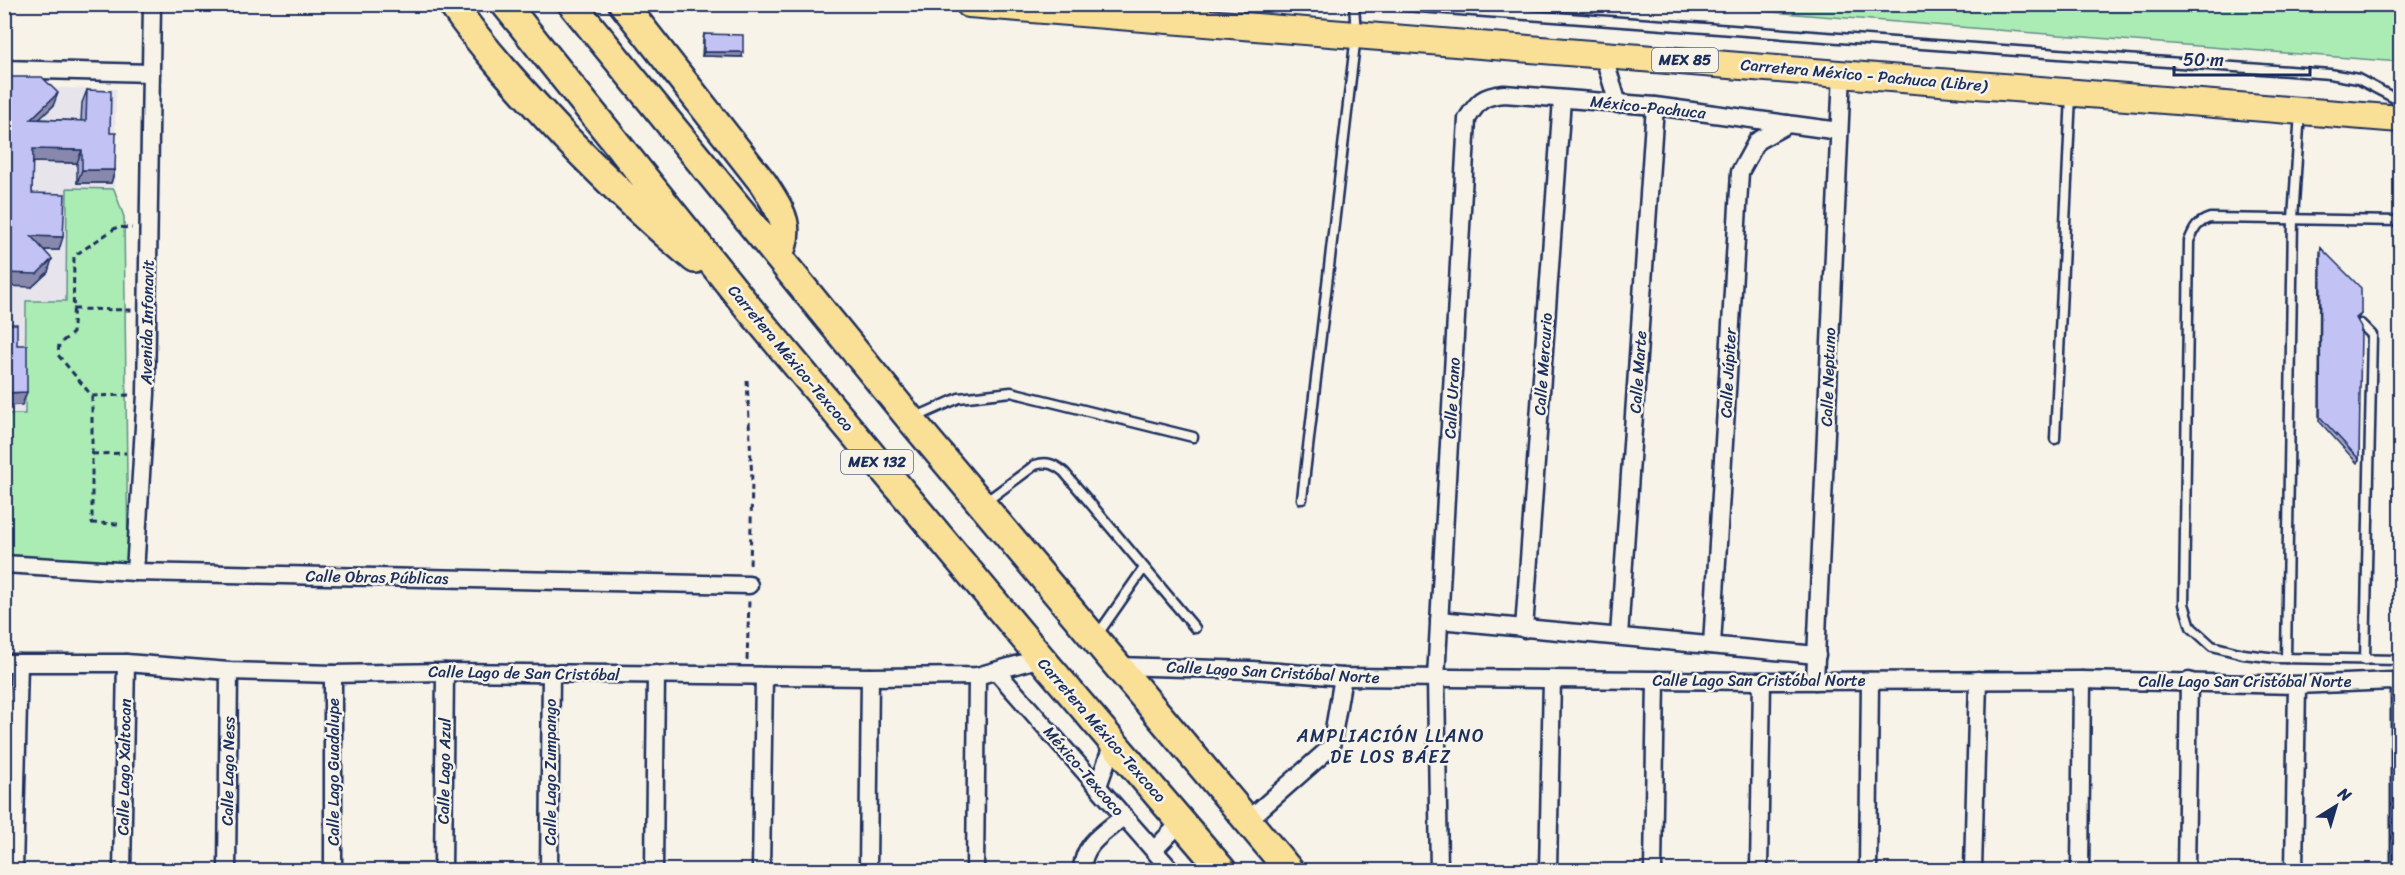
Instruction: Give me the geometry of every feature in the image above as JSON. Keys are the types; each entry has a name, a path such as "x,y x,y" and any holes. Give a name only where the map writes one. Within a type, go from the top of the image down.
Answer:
{"highway":[{"path":"452,4 512,82 611,184 659,229 732,287"},
{"name":"Carretera México-Texcoco","path":"504,4 732,287 1041,658 1222,870"},
{"name":"MEX 132","path":"572,4 911,420 1289,870"},
{"path":"623,4 763,183 782,217 786,231 786,241 778,256"}],"main road":[{"name":"Carretera México - Pachuca (Libre)","path":"969,4 1842,72 2400,119"}],"street":[{"name":"Avenida Infonavit","path":"135,572 146,394 152,4"},
{"path":"1603,54 1618,104"},
{"path":"4,69 151,73"},
{"name":"Calle Neptuno","path":"1815,681 1842,72"},
{"name":"México-Pachuca","path":"1467,119 1475,106 1487,96 1504,94 1655,106 1839,131"},
{"name":"Calle Mercurio","path":"1524,629 1562,99"},
{"name":"Calle Marte","path":"1619,636 1655,106"},
{"name":"Calle Urano","path":"1439,870 1436,678 1467,119"},
{"name":"Calle Júpiter","path":"1712,645 1740,172 1757,141 1788,124"},
{"name":"Calle Obras Públicas","path":"4,564 135,572 749,585"},
{"name":"Calle Lago San Cristóbal Norte","path":"1439,620 1816,654"},
{"name":"Calle Lago de San Cristóbal","path":"12,663 126,663 229,671 333,674 445,672 870,677 977,676 1041,658"},
{"path":"12,663 14,870"},
{"name":"Calle Lago Xaltocan","path":"122,870 126,663"},
{"name":"Calle Lago San Cristóbal Norte","path":"1117,666 1252,670 1343,677 1762,681 2082,680 2297,685 2392,681 2400,686"},
{"name":"Calle Lago Ness","path":"227,870 229,671"},
{"name":"Calle Lago Azul","path":"442,870 445,672"},
{"name":"México-Texcoco","path":"997,672 1171,870"},
{"name":"Calle Lago Zumpango","path":"549,870 551,673"},
{"name":"Calle Lago Guadalupe","path":"333,674 333,870"},
{"path":"654,870 656,674"},
{"path":"761,870 764,676"},
{"path":"975,870 977,676"},
{"path":"868,870 870,677"},
{"path":"1247,821 1331,747 1343,677"},
{"path":"1548,870 1552,679"},
{"path":"1653,870 1656,680"},
{"path":"1973,870 1978,680"},
{"path":"2080,870 2082,680"},
{"path":"1759,870 1762,681"},
{"path":"1868,870 1870,681"},
{"path":"2186,870 2189,681"},
{"path":"2294,870 2297,685"},
{"path":"2400,686 2400,870"},
{"path":"1098,786 1113,743"},
{"path":"1082,870 1083,857 1092,843 1123,817"},
{"path":"1154,850 1181,822"}],"lane":[{"path":"1302,499 1356,35 1354,4"},
{"path":"1378,4 2330,74 2358,79 2400,100"},
{"path":"2055,439 2071,92"},
{"path":"2286,658 2293,219 2300,110"},
{"path":"2400,221 2210,218 2201,221 2195,227 2189,241 2184,604 2191,627 2212,646 2243,654 2286,658 2400,660"},
{"path":"2361,324 2372,334 2365,660"},
{"path":"911,420 959,398 1011,392 1193,437"},
{"path":"982,504 1035,465 1043,462 1055,465 1064,472 1195,628"},
{"path":"1095,639 1144,568"}],"path":[{"path":"137,524 92,523 92,396 57,355 59,344 73,333 74,256 117,227 148,230"},
{"path":"73,309 147,310"},
{"path":"747,380 752,481 747,675"},
{"path":"92,396 146,394"},
{"path":"92,454 141,452"}],"shaded area":[{"path":"5,87 116,89 114,189 67,188 66,301 26,302 25,414 5,414"}],"green space":[{"path":"1747,4 2400,5 2400,62 1746,10"},
{"path":"67,188 114,189 124,217 128,564 5,561 5,414 25,414 26,301 66,301"}],"building":[{"path":"704,34 743,35 743,52 704,52"},
{"path":"4,77 42,77 58,93 31,119 86,121 87,90 111,91 110,133 116,133 115,170 82,170 82,150 33,149 32,193 65,194 63,237 31,236 52,259 37,274 4,273"},
{"path":"2321,248 2361,288 2361,314 2356,318 2361,327 2359,459 2320,417"},
{"path":"4,324 17,324 17,345 27,345 27,392 4,393"}],"district":[{"name":"AMPLIACIÓN LLANO DE LOS BÁEZ","path":"1391,746"}]}
